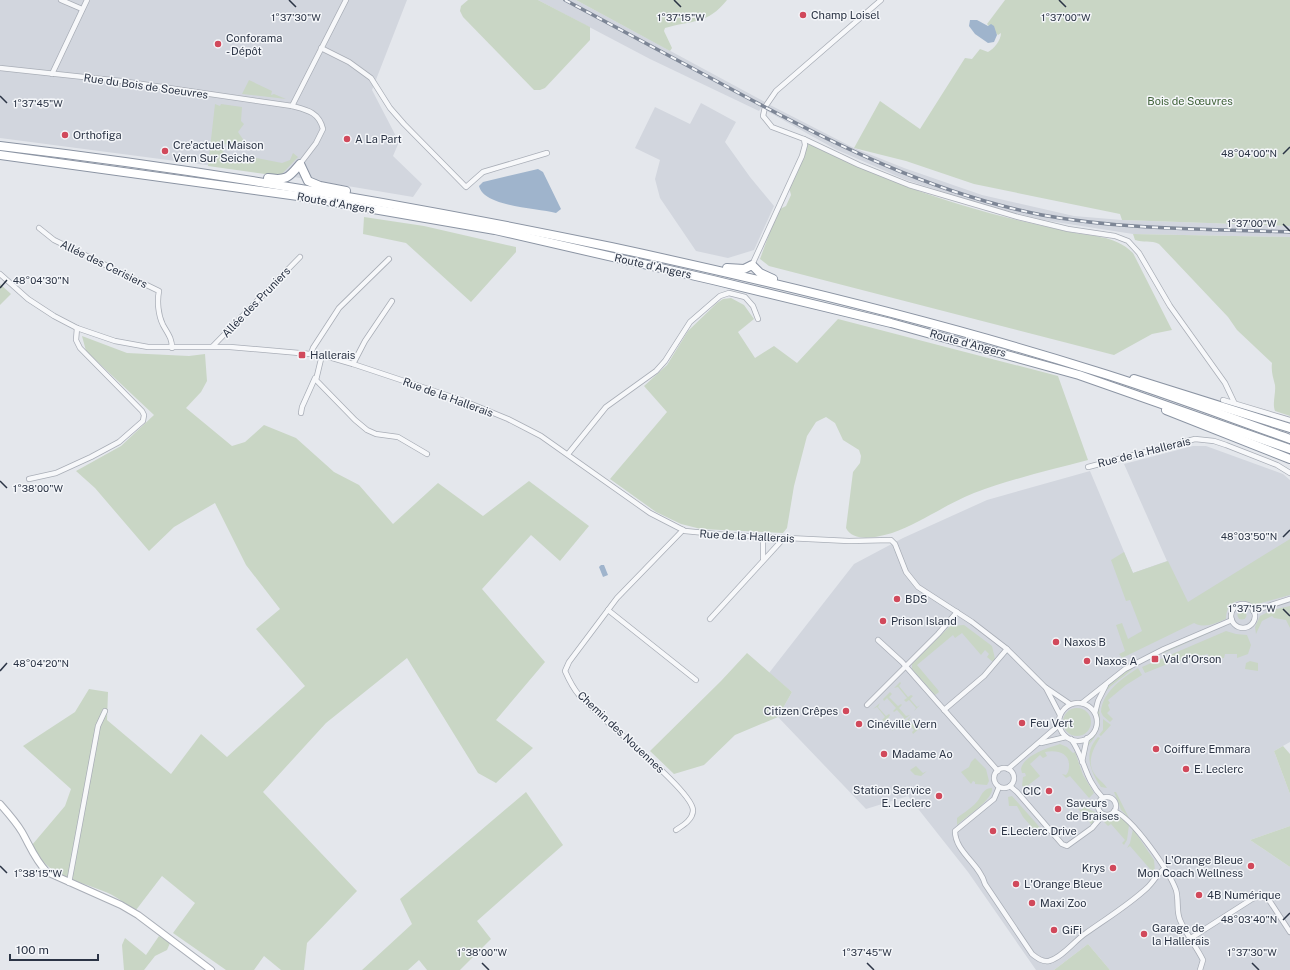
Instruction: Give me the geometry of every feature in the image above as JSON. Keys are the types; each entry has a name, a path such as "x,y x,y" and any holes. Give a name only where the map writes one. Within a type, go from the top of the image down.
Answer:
{"highway":[{"name":"Route d'Angers","path":"0,146 191,172 385,202 520,228 794,288 959,332 1100,372 1290,439"},
{"name":"Route d'Angers","path":"0,155 298,196 495,230 714,280 891,323 1043,364 1149,399 1290,449"},
{"path":"191,172 212,170 278,180 289,177 300,164 308,181 320,186 369,196 385,202"},
{"path":"679,262 688,259 737,270 744,269 752,265 760,273 784,282 794,288"},
{"path":"1100,372 1110,371 1290,428"},
{"path":"1149,399 1160,407 1181,417 1290,459"}],"street":[{"path":"61,0 82,9"},
{"path":"52,74 87,0"},
{"path":"292,106 346,0"},
{"path":"881,0 776,91 765,107 763,117 772,126 804,139 859,165 909,185 1018,217 1068,229 1115,236 1128,241 1139,253 1170,306 1225,383 1234,402"},
{"path":"321,48 349,62 371,78 390,108 466,187 483,172 547,153"},
{"name":"Rue du Bois de Soeuvres","path":"0,68 121,81 292,106 311,111 318,115 323,129 316,143 300,164"},
{"path":"752,265 802,156 805,145 804,139"},
{"name":"Allée des Cerisiers","path":"39,228 54,240 159,291 160,314 163,325 172,338 172,348"},
{"name":"Allée des Pruniers","path":"212,346 300,257"},
{"path":"311,354 313,348 339,308 389,259"},
{"name":"Rue de la Hallerais","path":"0,274 40,307 77,328 127,345 172,348 212,346 255,348 322,356 353,364 495,413 532,431 568,454 650,513 683,530 701,533 784,538 857,541 887,539 894,542 906,572 918,587 957,612"},
{"path":"568,454 606,407 656,371 665,361 685,328 716,299 729,293 740,295 749,301 758,319"},
{"path":"353,364 365,341 392,301"},
{"path":"29,479 56,473 91,457 119,442 144,422 144,415 142,411 80,348 76,340 77,328"},
{"path":"302,413 302,407 315,378 322,356"},
{"path":"315,378 355,420 367,430 376,434 398,437 427,454"},
{"path":"1223,400 1234,402 1290,420"},
{"name":"Rue de la Hallerais","path":"1088,467 1195,439 1214,441 1226,445 1277,465 1290,472"},
{"name":"Chemin des Nouennes","path":"676,830 689,819 693,808 690,803 671,779 580,695 565,671 569,662 617,598 683,530"},
{"path":"763,537 763,559"},
{"path":"710,619 763,559 784,538"},
{"path":"1253,611 1290,599"},
{"path":"1238,605 1247,605 1253,611 1254,620 1247,626 1238,627 1232,620 1232,611 1238,605"},
{"path":"608,610 696,680"},
{"path":"867,705 957,612 1007,649 1045,687 1070,704 1082,703 1092,708 1095,713"},
{"path":"1082,703 1125,669 1232,620"},
{"path":"878,640 906,666 998,771"},
{"path":"944,710 984,676 1007,649"},
{"path":"1037,744 1069,738 1081,740 1087,738 1095,730 1095,713 1098,700 1108,682"},
{"path":"1045,687 1060,715 1059,725 1069,738 1082,762 1086,776 1103,798"},
{"path":"1060,715 1070,704"},
{"path":"69,883 98,726 105,711"},
{"path":"1008,770 1059,725"},
{"path":"1082,762 1087,738"},
{"path":"1003,769 1008,770 1014,777 1010,786 1005,788 999,787 995,782 994,777 998,771 1003,769"},
{"path":"1010,786 1017,792 1062,844 1067,846 1076,841 1092,828 1103,815 1110,815 1116,806 1113,800 1103,798 1098,803 1098,808 1103,815"},
{"path":"999,787 994,799 954,831 955,840 983,876 985,884 1032,954 1040,960 1047,961 1056,957 1126,905 1149,886 1164,869"},
{"path":"0,804 15,821 40,865 47,872 69,883 104,896 138,915 211,970"},
{"path":"1114,811 1131,823 1164,869 1176,891 1179,918 1203,960 1200,970"},
{"path":"1191,938 1252,899 1261,896 1269,900 1290,932"}],"shaded area":[{"path":"0,0 407,0 372,90 399,142 393,156 422,184 413,197 276,174 0,138"},
{"path":"538,0 576,0 765,102 759,111 650,59"},
{"path":"701,103 736,122 725,142 750,177 774,206 754,250 728,258 696,251 660,198 655,179 660,160 635,148 655,107 690,124"},
{"path":"770,105 854,148 904,168 982,195 1074,216 1122,220 1290,226 1290,237 1133,234 1043,220 981,204 906,180 835,149 767,111"},
{"path":"1193,446 1206,446 1283,474 1290,480 1290,742 1274,751 1290,794 1290,826 1250,840 1290,867 1290,970 1110,970 1088,944 1054,970 1036,970 968,872 908,796 866,809 778,717 792,692 769,673 854,564 903,538 987,500 1090,471 1133,573 1167,561 1124,464"}],"green space":[{"path":"468,0 538,0 590,27 590,40 545,88 534,90 463,17 460,11 461,6"},
{"path":"576,0 727,0 713,14 706,18 665,28 664,31 672,48 670,51"},
{"name":"Bois de Sœuvres","path":"1005,0 1290,0 1290,226 1122,220 1120,214 974,184 906,161 854,148 880,101 920,129 965,58 972,59 980,49 988,52 997,44 1001,33 998,35 987,24"},
{"path":"249,80 272,91 271,95 274,94 286,99 242,94"},
{"path":"215,104 220,106 221,104 242,107 241,121 244,124 238,132 249,148 224,144 223,155 248,159 252,157 282,163 290,160 293,153 298,157 280,176 208,166"},
{"path":"808,143 883,177 947,200 1046,227 1101,237 1118,242 1133,253 1172,330 1152,334 1114,355 769,266 760,259 778,210 786,206 791,195 789,187"},
{"path":"364,217 424,226 516,247 516,252 471,302 406,243 363,234"},
{"path":"1133,234 1290,237 1290,416 1275,411 1275,385 1272,363 1237,330 1228,317 1159,244 1135,240"},
{"path":"0,284 11,294 0,305"},
{"path":"731,298 744,305 754,319 738,332 755,358 774,346 797,363 838,319 1058,376 1088,460 1016,479 974,493 953,502 903,529 892,533 867,538 860,537 849,533 846,528 853,472 860,463 861,456 859,450 843,440 835,423 826,417 816,422 807,436 794,486 787,528 783,533 701,529 681,524 656,512 610,479 667,412 644,386 667,365 688,331 717,303 723,299"},
{"path":"82,336 127,353 189,356 205,354 207,381 201,392 186,408 232,446 245,442 264,425 296,438 334,472 359,485 393,524 438,483 483,516 529,481 589,526 560,561 531,535 482,589 545,662 496,720 533,748 496,783 478,773 407,658 326,723 263,792 357,891 307,943 304,970 281,970 264,956 254,970 226,970 173,933 195,903 162,876 136,910 116,897 62,876 54,871 39,856 32,845 65,806 71,789 23,746 75,712 89,689 108,692 107,720 171,774 201,734 227,757 305,686 256,629 280,609 246,565 215,503 174,527 149,551 95,488 76,471 121,446 154,415 86,351"},
{"path":"1290,539 1290,595 1254,605 1244,601 1235,602 1228,608 1226,619 1214,624 1206,625 1198,625 1194,623 1122,658 1119,654 1125,651 1116,625 1122,623 1128,639 1142,631 1130,600 1126,601 1111,560 1124,552 1133,573 1168,561 1188,602"},
{"path":"1290,606 1290,628 1286,620 1274,618 1272,616 1262,621 1256,634 1255,627 1260,616 1272,610"},
{"path":"1242,610 1247,615 1242,620 1237,615"},
{"path":"964,625 992,646 995,659 993,662 987,657 989,654 985,650 981,655 962,633 955,638 953,635 917,665 938,690 939,692 935,695 912,669 912,664 950,626"},
{"path":"1227,625 1162,654 1162,653"},
{"path":"1226,631 1247,635 1251,645 1248,654 1237,658 1237,654 1225,654 1224,658 1209,658 1208,654 1170,663 1145,673 1142,667"},
{"path":"747,653 792,692 778,717 735,735 704,765 674,774 650,751 721,681"},
{"path":"1250,661 1258,663 1258,671 1245,669 1246,663"},
{"path":"1135,666 1110,687 1103,695 1099,705 1100,725 1099,729 1093,740 1086,748 1099,727 1097,711 1098,702 1101,695 1111,683"},
{"path":"1138,668 1142,675 1126,685 1108,700 1110,703 1108,705 1110,710 1107,713 1113,719 1110,722 1101,712 1105,698 1114,686"},
{"path":"900,682 901,683 899,686 908,697 911,695 913,696 910,699 917,707 920,705 914,711 916,708 909,700 906,702 904,700 907,698 898,687 894,688"},
{"path":"890,692 892,694 889,697 898,706 901,704 902,705 899,708 906,716 910,715 902,721 904,718 897,710 894,712 893,711 896,708 887,698 884,701 883,699"},
{"path":"880,703 878,707 886,716 889,714 890,715 888,718 895,726 898,725 892,731 894,727 887,719 884,721 882,720 885,717 877,707 873,709"},
{"path":"1077,708 1083,709 1087,712 1090,716 1090,728 1087,732 1083,735 1077,736 1071,735 1067,732 1064,728 1063,722 1064,716 1067,712 1071,709"},
{"path":"911,716 909,720 916,728 919,726 921,727 913,734 912,732 914,730 907,722 904,723"},
{"path":"1103,719 1111,725 1101,736 1099,735 1103,730"},
{"path":"1098,737 1100,738 1091,757 1091,767 1096,776 1107,788 1101,787 1091,768 1089,756 1093,743"},
{"path":"1060,744 1067,747 1073,753 1075,752 1083,775 1094,793 1089,798 1070,776 1066,778 1062,774 1066,775 1068,772 1069,761 1064,754 1056,751 1045,752 1047,756 1043,758 1040,755 1030,764 1040,776 1026,787 1022,786 1023,777 1026,776 1025,773 1022,773 1021,769 1023,764 1031,756"},
{"path":"1283,746 1290,754 1290,794 1274,751"},
{"path":"975,758 986,769 989,781 987,785 975,784 973,781 971,784 961,772 969,767"},
{"path":"916,766 923,773 927,771 921,776 915,775 910,770"},
{"path":"992,788 989,797 973,813 957,825 957,818 977,802 985,790"},
{"path":"526,792 563,845 477,921 491,939 460,970 427,970 419,960 408,970 362,970 412,924 400,899"},
{"path":"1114,792 1116,792 1129,818 1121,810"},
{"path":"1012,796 1044,832 1039,835 1023,817 1017,806 1009,806 1008,797"},
{"path":"1073,801 1081,810 1084,807 1095,812 1096,819 1092,825 1072,802"},
{"path":"1116,816 1122,818 1129,825 1127,840 1124,845 1122,843 1125,840 1111,824 1108,826 1104,822"},
{"path":"1290,826 1290,867 1250,840"},
{"path":"1133,829 1154,860 1155,872 1147,872 1150,869 1130,846 1127,848 1130,843"},
{"path":"159,936 170,943 167,950 155,956 144,970 124,970 122,945 125,938 146,955"},
{"path":"1088,944 1110,970 1054,970"}],"water":[{"path":"970,20 977,20 988,26 991,24 994,26 997,35 994,42 988,43 975,34 969,26"},
{"path":"538,169 543,172 561,209 556,213 512,206 490,198 483,193 479,186 483,182"},
{"path":"604,565 608,575 603,577 599,567"}],"railway":[{"path":"565,0 807,129 883,164 921,180 961,194 1042,215 1104,224 1166,228 1290,232"}],"place":[{"name":"Champ Loisel","path":"803,15"},
{"name":"Conforama - Dépôt","path":"218,44"},
{"name":"Orthofiga","path":"65,135"},
{"name":"A La Part","path":"347,139"},
{"name":"Cre'actuel Maison Vern Sur Seiche","path":"165,151"},
{"name":"Hallerais","path":"302,355"},
{"name":"BDS","path":"897,599"},
{"name":"Prison Island","path":"883,621"},
{"name":"Naxos B","path":"1056,642"},
{"name":"Val d'Orson","path":"1155,659"},
{"name":"Naxos A","path":"1087,661"},
{"name":"Citizen Crêpes","path":"846,711"},
{"name":"Feu Vert","path":"1022,723"},
{"name":"Cinéville Vern","path":"859,724"},
{"name":"Coiffure Emmara","path":"1156,749"},
{"name":"Madame Ao","path":"884,754"},
{"name":"E. Leclerc","path":"1186,769"},
{"name":"CIC","path":"1049,791"},
{"name":"Station Service E. Leclerc","path":"939,796"},
{"name":"Saveurs de Braises","path":"1058,809"},
{"name":"E.Leclerc Drive","path":"993,831"},
{"name":"L'Orange Bleue Mon Coach Wellness","path":"1251,866"},
{"name":"Krys","path":"1113,868"},
{"name":"L'Orange Bleue","path":"1016,884"},
{"name":"4B Numérique","path":"1199,895"},
{"name":"Maxi Zoo","path":"1032,903"},
{"name":"GiFi","path":"1054,930"},
{"name":"Garage de la Hallerais","path":"1144,934"}]}
